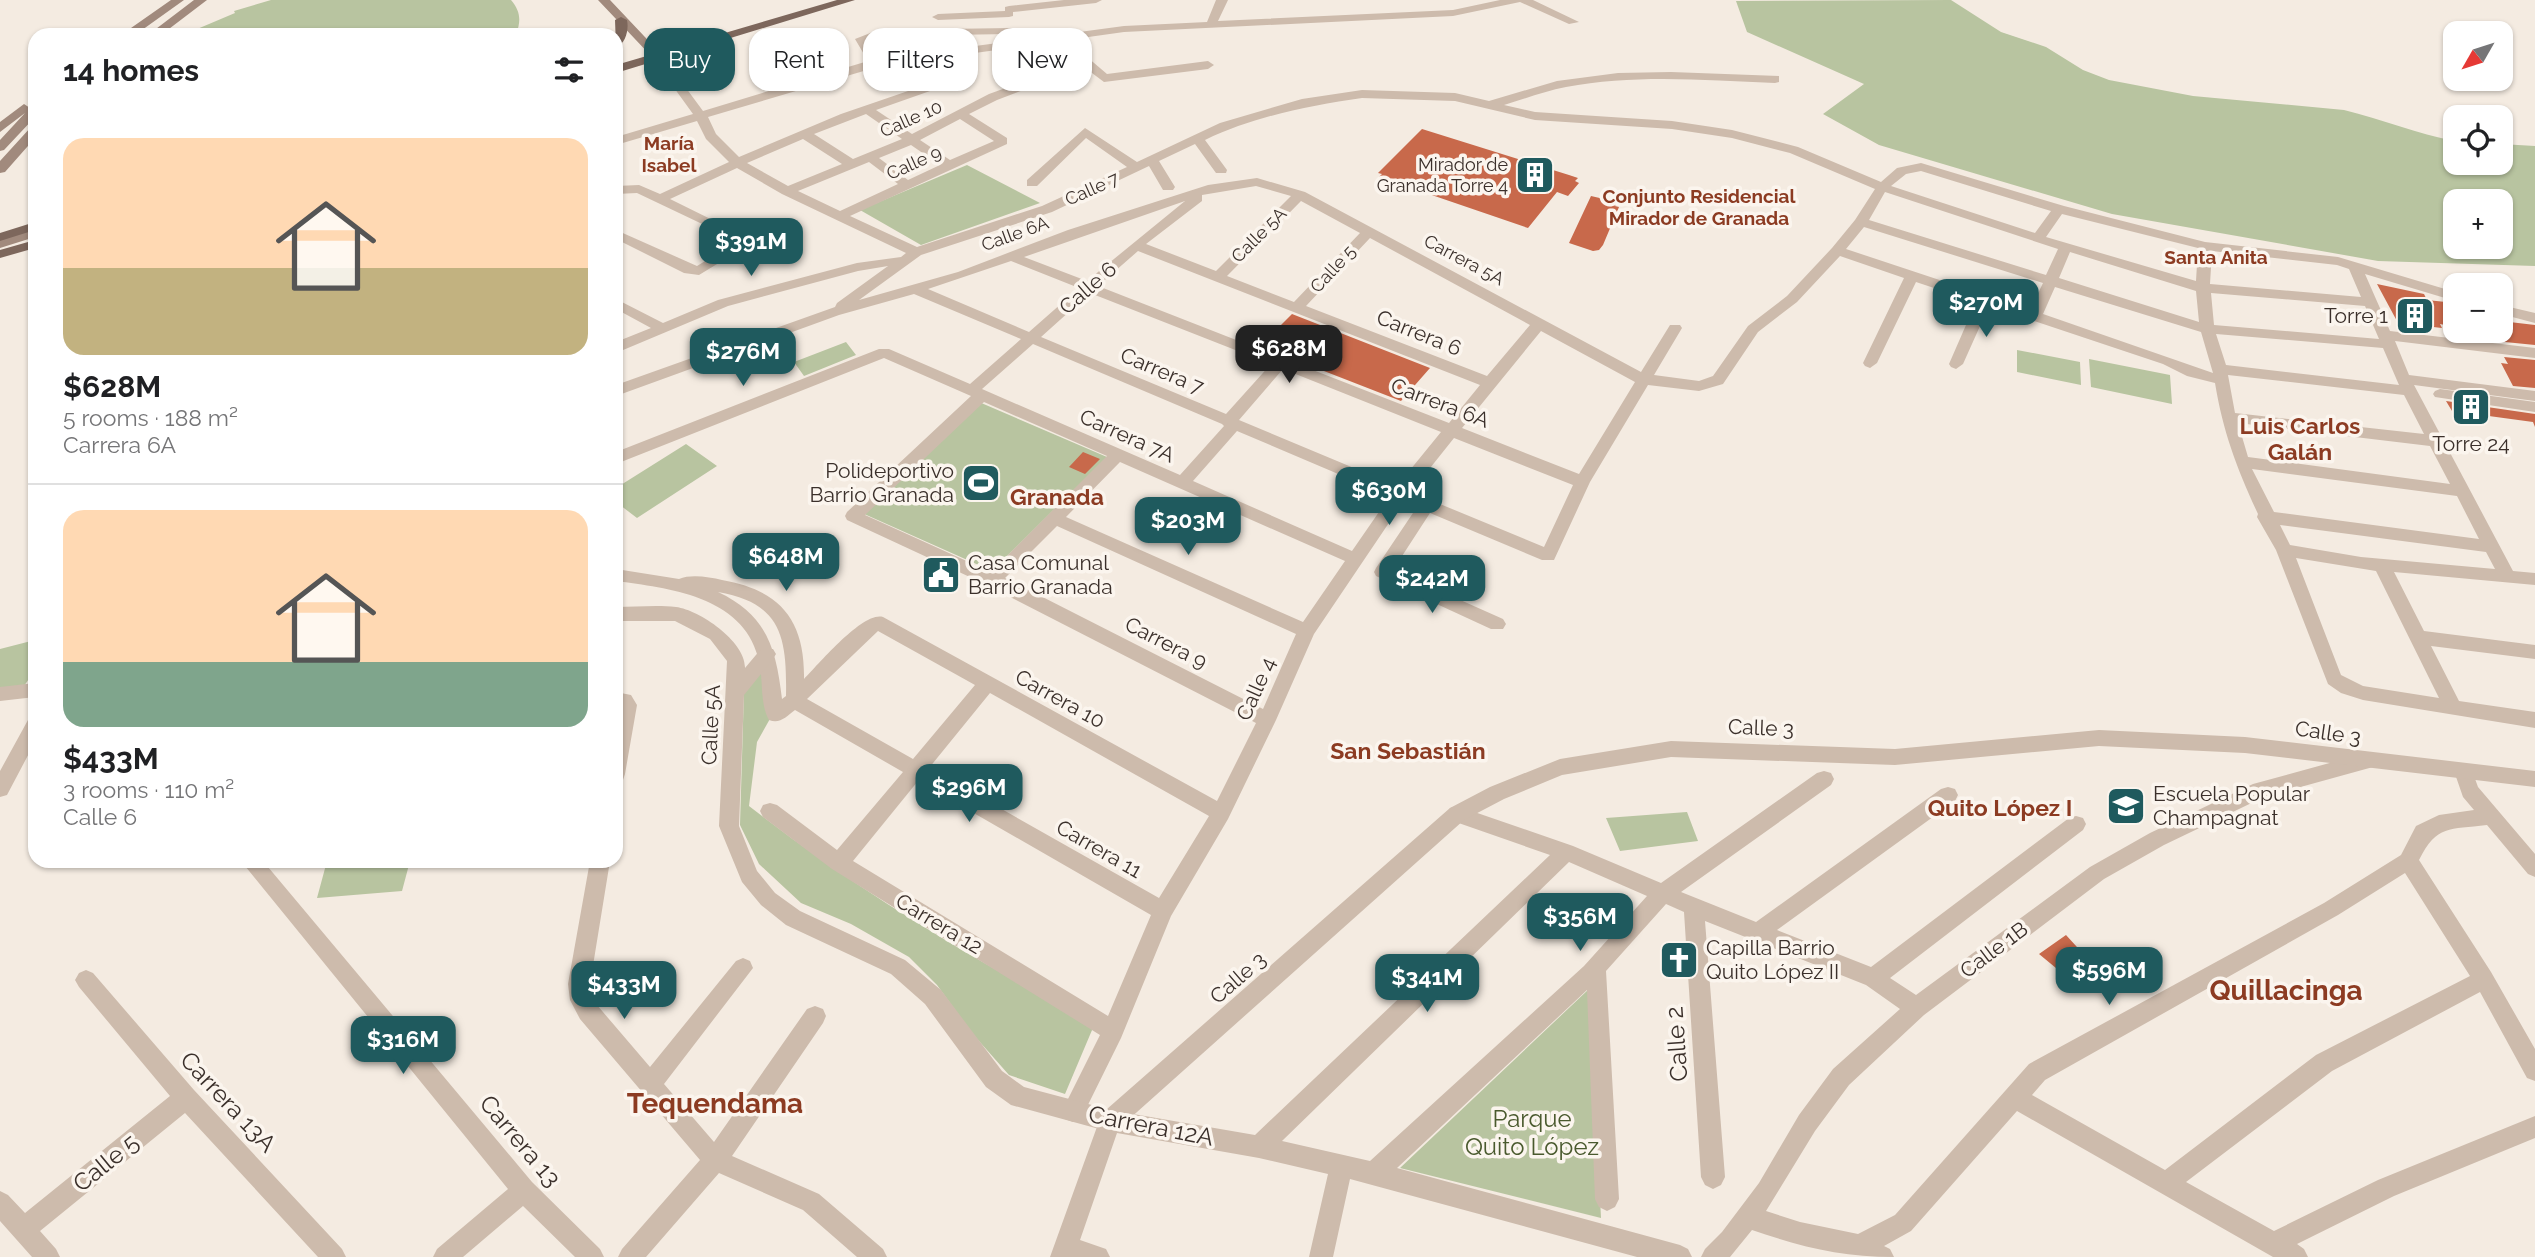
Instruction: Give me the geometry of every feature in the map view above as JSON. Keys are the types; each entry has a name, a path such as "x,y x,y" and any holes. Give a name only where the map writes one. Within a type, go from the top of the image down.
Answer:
{"main road":[{"path":"137,28 178,0"},
{"path":"163,28 201,0"},
{"path":"604,0 644,44"},
{"path":"729,28 814,0"},
{"path":"735,31 849,0"},
{"path":"155,28 174,19"},
{"path":"621,20 623,28"},
{"path":"623,58 644,54"},
{"path":"623,66 644,57"},
{"path":"1,124 28,104"},
{"path":"0,147 28,117"},
{"path":"0,169 28,138"},
{"path":"0,237 28,228"},
{"path":"0,244 28,235"},
{"path":"0,254 28,246"}],"street":[{"path":"939,17 1096,0"},
{"path":"1211,25 1222,0"},
{"path":"1092,34 1124,29 1370,14 1453,13 1516,0"},
{"path":"1524,0 1573,22"},
{"path":"1007,8 1010,28"},
{"path":"1092,67 1104,78 1208,65"},
{"path":"623,140 863,67"},
{"path":"1490,105 1565,83 1589,79 1644,76 1775,79"},
{"path":"682,91 701,116 710,136 736,162 788,191 916,252"},
{"path":"660,199 736,162 916,91"},
{"name":"Calle 10","path":"788,191 911,140 1009,91"},
{"name":"Calle 7","path":"902,259 1047,209 1224,126 1302,103 1362,94 1426,94 1535,116 1672,125 1732,134 1794,150 1882,187 2065,248 2203,288 2370,302"},
{"path":"867,109 950,166"},
{"name":"Calle 9","path":"839,216 1003,141 962,114"},
{"path":"1032,183 1085,132 1138,168"},
{"path":"805,134 851,164"},
{"path":"1198,138 1221,170"},
{"path":"869,156 908,186"},
{"path":"1152,161 1168,187"},
{"path":"2443,293 2338,261 2205,246 2059,209 1921,167 1902,171 1882,187 1861,222 1837,251 2168,361 2192,373 2407,385 2535,396"},
{"name":"Carrera 5A","path":"1209,188 1257,182 1300,195 1642,379 1699,386 1718,380 1753,329 1792,299 1837,251"},
{"name":"Calle 6","path":"853,516 1031,337 1136,245 1209,188"},
{"name":"Calle 6A","path":"834,312 963,275 1010,256 1209,188"},
{"path":"623,190 639,189 748,241 699,271 689,270 623,237"},
{"name":"Calle 5A","path":"1219,275 1300,195"},
{"path":"2038,239 2059,209"},
{"path":"1861,222 2207,329 2535,353"},
{"name":"Calle 5","path":"1297,307 1369,231"},
{"name":"Carrera 6","path":"1136,245 1219,275 1490,383"},
{"path":"2205,246 2203,288 2207,329 2241,462 2265,517 2284,550 2334,680 2363,693 2535,720"},
{"path":"2035,316 2065,248"},
{"name":"Carrera 6A","path":"1010,256 1582,482"},
{"path":"623,388 834,312 902,259"},
{"path":"623,345 723,303 857,267 902,259"},
{"path":"2355,266 2407,385 2507,576"},
{"path":"1870,363 1912,277"},
{"name":"Carrera 7","path":"915,289 1231,423 1402,491 1548,556 1582,482"},
{"path":"1956,364 1984,301"},
{"path":"623,307 664,329"},
{"path":"2513,313 2535,318"},
{"name":"Calle 4","path":"1073,1111 1113,1031 1163,911 1222,813 1306,631 1353,558 1402,491 1540,322"},
{"path":"1582,482 1675,328"},
{"name":"Carrera 7A","path":"623,455 884,352 1353,558"},
{"path":"1181,484 1282,362"},
{"path":"2440,394 2535,407"},
{"path":"2228,417 2435,441"},
{"path":"993,580 1117,456"},
{"path":"2241,462 2461,491"},
{"path":"1428,504 1382,572 1497,624"},
{"name":"Carrera 9","path":"853,516 993,580 1267,720"},
{"path":"2265,517 2493,547"},
{"path":"1054,518 1306,631"},
{"path":"2284,550 2382,565 2535,579"},
{"path":"2382,565 2453,707"},
{"path":"623,576 678,583 713,583 736,588 770,604 789,629 794,659 795,701 775,715 766,654 751,627 726,603 678,583"},
{"name":"Calle 5A","path":"623,614 677,614 716,634 736,660 737,690 729,826"},
{"name":"Carrera 10","path":"795,701 858,635 877,622 986,685 1222,813"},
{"path":"2417,636 2535,652"},
{"path":"737,690 766,654"},
{"path":"839,863 986,685"},
{"path":"0,694 28,691"},
{"path":"623,700 628,705 623,734"},
{"name":"Carrera 11","path":"795,701 1163,911"},
{"name":"Calle 3","path":"1110,1121 1457,814 1519,782 1560,767 1671,749 1895,757 2099,737 2245,745 2535,779"},
{"path":"0,789 28,738"},
{"name":"Calle 1B","path":"1713,1257 1748,1217 1807,1123 1841,1077 1916,1008 2097,873 2157,839 2260,790 2366,761"},
{"path":"2463,771 2470,791 2535,868"},
{"path":"1374,1173 1594,969 1662,894 1824,779"},
{"path":"1760,931 1948,795"},
{"name":"Carrera 12","path":"770,811 839,863 1113,1031"},
{"path":"1457,814 1566,852 1662,894 1873,978 1916,1008"},
{"path":"1859,1246 1903,1223 2037,1072 2331,909 2408,861 2423,832 2439,823 2490,816"},
{"path":"1873,978 2076,824"},
{"name":"Carrera 12A","path":"729,826 749,876 768,899 793,918 898,967 933,997 994,1079 1019,1097 1110,1121 1259,1147 1374,1173 1680,1257"},
{"path":"1259,1147 1566,852"},
{"path":"2408,861 2484,979 2535,1070"},
{"name":"Carrera 13","path":"257,868 524,1190 592,1257"},
{"path":"599,868 579,984 581,1000 715,1160 811,1202 875,1257"},
{"name":"Calle 2","path":"1694,907 1713,1177"},
{"path":"650,1083 743,968"},
{"path":"1594,969 1597,975 1607,1199"},
{"path":"2166,1183 2324,1063 2484,979"},
{"name":"Carrera 13A","path":"86,980 186,1098 334,1257"},
{"path":"630,1257 715,1160 815,1016"},
{"name":"Calle 5","path":"8,1216 186,1098"},
{"path":"2016,1098 2296,1257"},
{"path":"1098,1257 1063,1252 1110,1121"},
{"path":"2275,1243 2386,1188 2535,1127"},
{"path":"1321,1257 1341,1166"},
{"path":"445,1257 524,1190"},
{"path":"8,1216 48,1257"},
{"path":"1748,1217 1800,1234 1859,1246 1882,1257"}],"green space":[{"path":"271,0 511,0 517,9 519,21 518,28 200,28 235,13 234,11"},
{"path":"1951,0 2001,32 2046,47 2083,70 2109,80 2193,96 2344,110 2443,138 2443,175 2513,175 2513,145 2535,146 2535,266 2378,261 2112,214 1879,145 1823,114 1864,84 1747,32 1736,1"},
{"path":"967,165 1040,203 921,245 860,210"},
{"path":"846,342 856,355 804,376 794,362"},
{"path":"2017,350 2080,362 2081,385 2017,372"},
{"path":"2089,359 2170,375 2172,404 2091,387"},
{"name":"Polideportivo Barrio Granada","path":"972,399 1107,457 992,571 853,509"},
{"path":"686,444 717,466 637,518 623,507 623,484"},
{"path":"28,642 28,680 24,686 0,689 0,649"},
{"path":"766,661 771,717 757,742 749,806 832,867 917,923 1005,975 1095,1023 1065,1094 1009,1075 971,1032 937,985 909,957 851,924 801,903 759,864 740,825 744,690"},
{"path":"1687,812 1698,841 1620,851 1606,818"},
{"path":"325,868 408,868 402,891 317,898"},
{"name":"Parque Quito López","path":"1590,988 1601,1218 1400,1168"}],"building":[{"path":"1422,129 1578,178 1575,181 1579,183 1568,196 1557,192 1528,228 1379,177 1382,174 1378,173"},
{"path":"1591,196 1617,202 1615,206 1619,207 1603,245 1599,250 1593,251 1569,243"},
{"path":"2377,284 2424,294 2427,300 2443,302 2443,325 2440,324 2442,328 2398,323"},
{"path":"1292,314 1430,368 1401,401 1260,346"},
{"path":"2513,322 2535,325 2535,345 2513,343"},
{"path":"2504,357 2535,360 2535,388 2513,386 2501,363 2508,364"},
{"name":"Torre 24","path":"2446,401 2535,414 2535,427 2533,422 2452,411"},
{"path":"1083,452 1100,459 1085,474 1069,467"},
{"path":"2066,935 2087,958 2062,973 2039,954"}],"place":[{"name":"Mirador de Granada Torre 4","path":"1535,175"},
{"name":"Torre 1","path":"2415,316"},
{"name":"Torre 24","path":"2471,407"},
{"name":"Polideportivo Barrio Granada","path":"981,483"},
{"name":"Casa Comunal Barrio Granada","path":"941,575"},
{"name":"Escuela Popular Champagnat","path":"2126,806"},
{"name":"Capilla Barrio Quito López II","path":"1679,960"}],"district":[{"name":"María Isabel","path":"669,154"},
{"name":"Conjunto Residencial Mirador de Granada","path":"1699,207"},
{"name":"Santa Anita","path":"2216,257"},
{"name":"Luis Carlos Galán","path":"2300,439"},
{"name":"Granada","path":"1057,497"},
{"name":"San Sebastián","path":"1408,751"},
{"name":"Quito López I","path":"2000,808"},
{"name":"Quillacinga","path":"2286,990"},
{"name":"Tequendama","path":"715,1103"}]}
